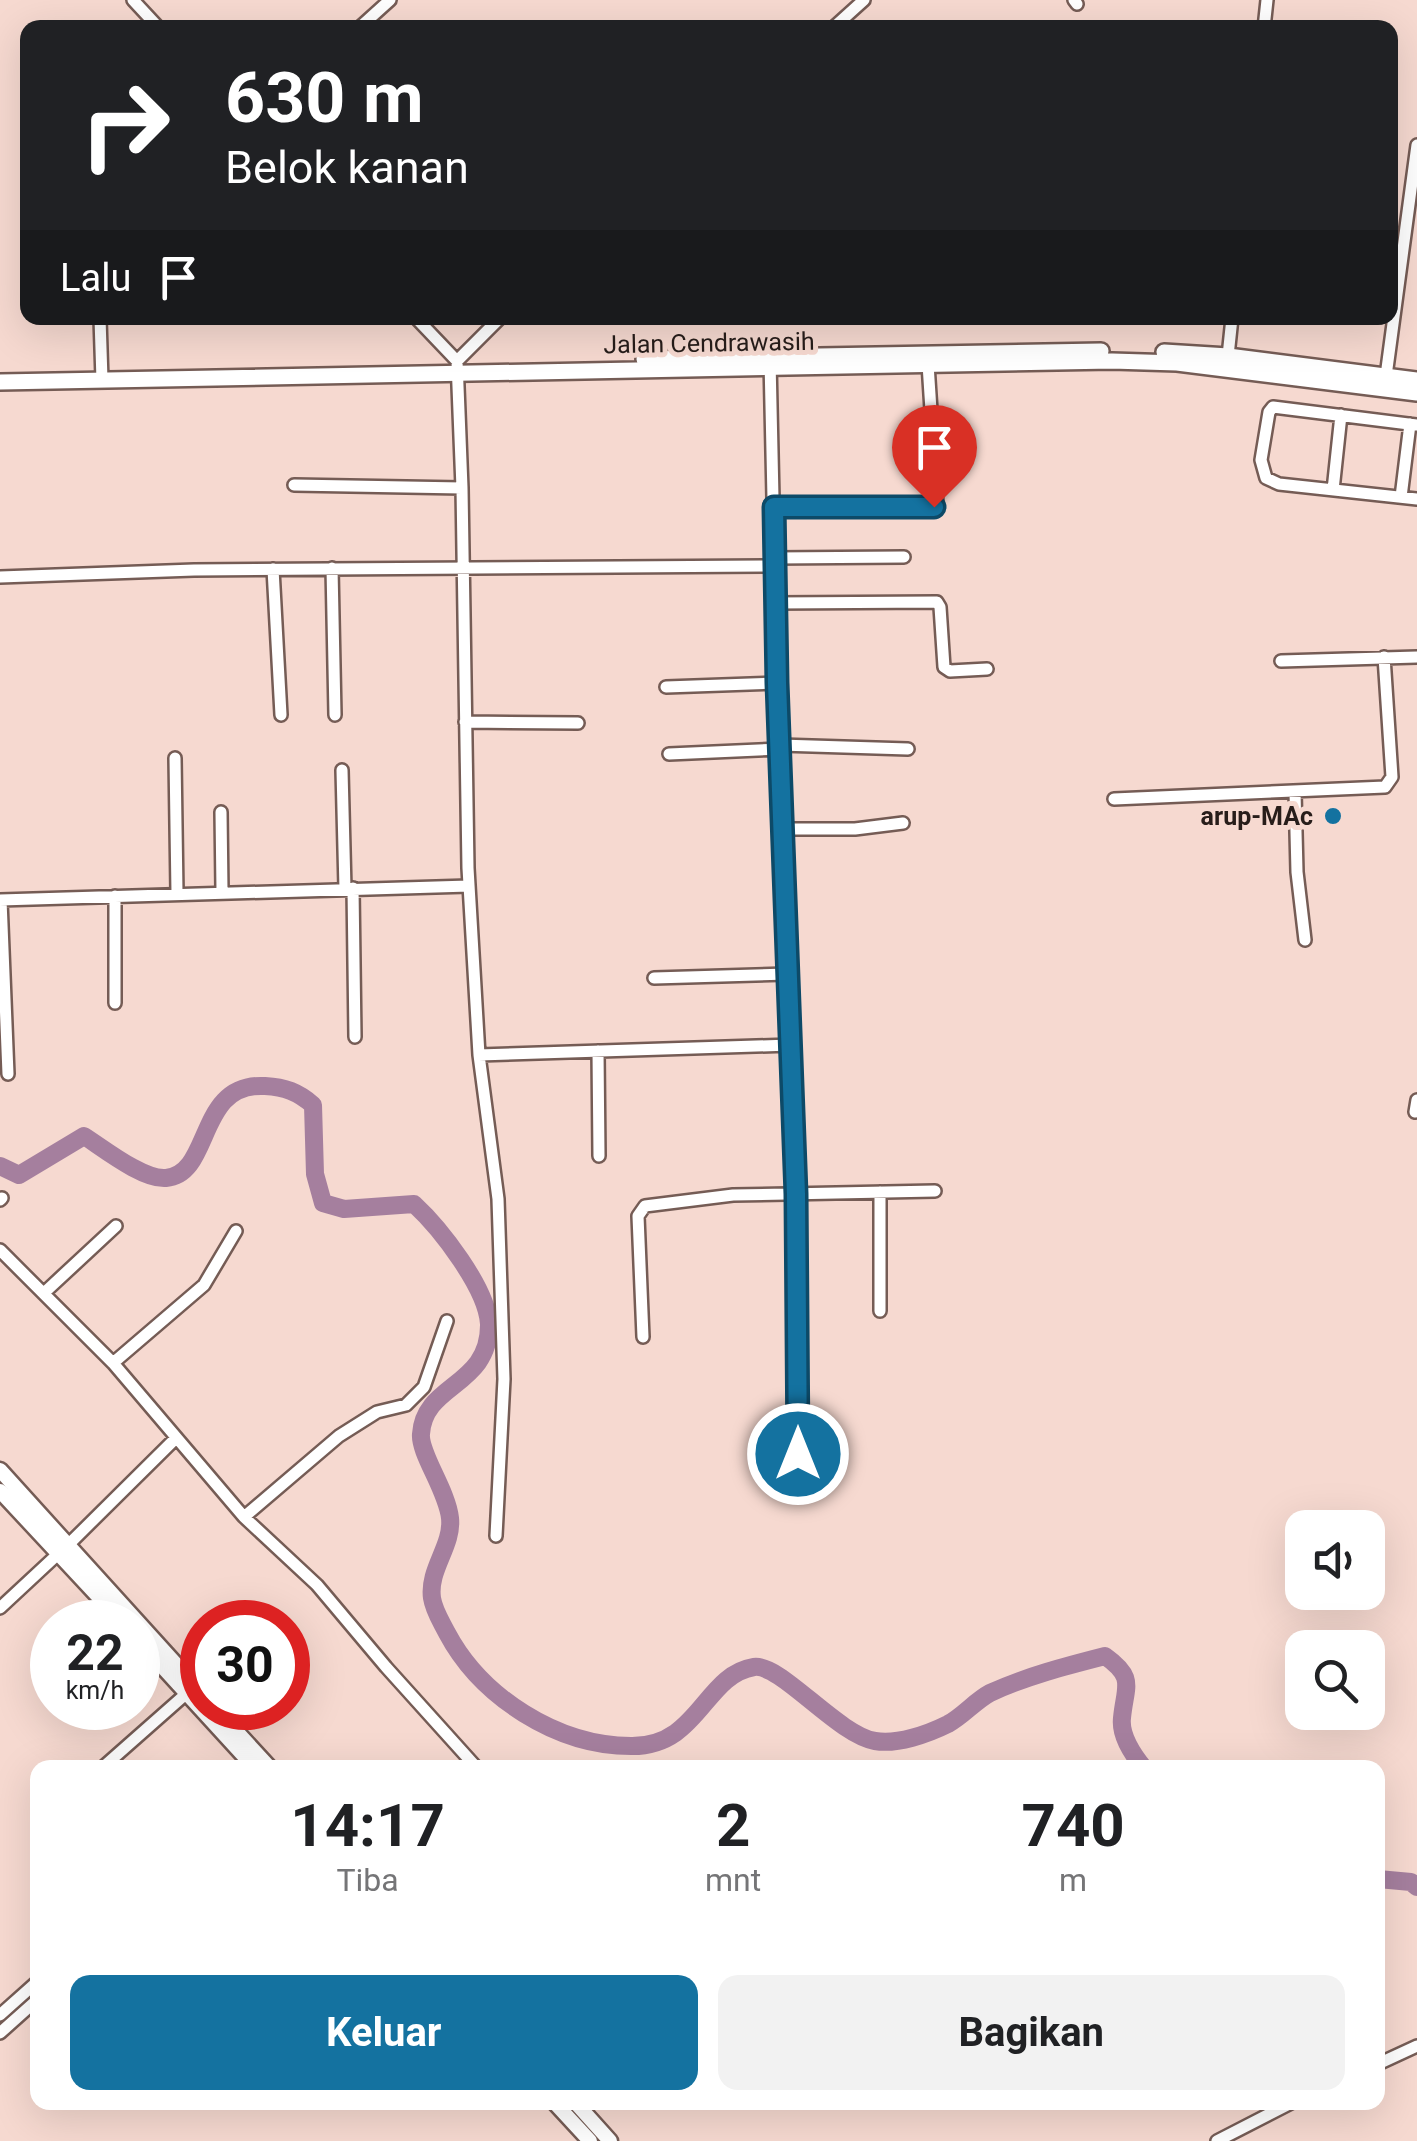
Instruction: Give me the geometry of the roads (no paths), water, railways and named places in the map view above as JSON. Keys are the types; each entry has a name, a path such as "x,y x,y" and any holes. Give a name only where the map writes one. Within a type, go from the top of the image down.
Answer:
{"main road":[{"name":"Jalan Cendrawasih","path":"0,382 102,375 1112,351 1228,356 1417,380"},
{"name":"Jalan Cendrawasih","path":"770,362 1177,363 1417,393"},
{"name":"Jalan Cendrawasih","path":"0,372 102,375"}],"street":[{"path":"367,20 390,0"},
{"path":"842,20 864,0"},
{"path":"1398,287 1417,145"},
{"path":"100,325 102,375"},
{"path":"422,325 457,366 469,886 480,1054 498,1199 504,1379 496,1536"},
{"path":"457,366 494,325"},
{"path":"1228,356 1231,325"},
{"path":"1386,376 1393,325"},
{"path":"770,362 777,683 796,1194 798,1454"},
{"path":"774,507 934,507 928,364"},
{"path":"1401,498 1413,424 1274,407 1270,412 1261,460 1263,472 1272,482 1401,498 1417,499"},
{"path":"1333,490 1341,415"},
{"path":"294,485 462,488"},
{"path":"0,577 904,557"},
{"path":"332,568 335,715"},
{"path":"273,569 281,715"},
{"path":"775,603 936,602 940,608 944,667 950,671 987,669"},
{"path":"1280,661 1417,657"},
{"path":"1114,799 1379,790 1390,782 1384,658"},
{"path":"666,687 777,683"},
{"path":"465,722 578,723"},
{"path":"669,754 780,747 908,749"},
{"path":"175,758 177,893"},
{"path":"342,770 355,1036"},
{"path":"1295,792 1304,940"},
{"path":"222,812 222,891"},
{"path":"783,829 855,829 903,823"},
{"path":"8,1074 1,900 469,886"},
{"path":"115,896 116,1004"},
{"path":"654,978 787,974"},
{"path":"480,1054 790,1045"},
{"path":"598,1051 599,1156"},
{"path":"643,1337 638,1216 642,1208 733,1194 935,1191"},
{"path":"880,1192 880,1310"},
{"path":"46,1292 116,1226"},
{"path":"113,1362 204,1285 236,1232"},
{"path":"0,1250 113,1362 244,1517 317,1584 470,1760"},
{"path":"244,1517 339,1436 376,1412 406,1404 417,1395 424,1387 447,1322"},
{"path":"0,1608 176,1438"},
{"path":"0,1470 104,1600"},
{"path":"0,1491 63,1550 180,1677"},
{"path":"160,1660 180,1679"},
{"path":"112,1760 180,1705"},
{"path":"225,1730 249,1760"},
{"path":"235,1730 263,1760"},
{"path":"0,2015 30,1988"},
{"path":"0,2033 30,2006"},
{"path":"1385,2061 1417,2046"},
{"path":"561,2110 590,2141"},
{"path":"582,2110 610,2141"},
{"path":"1217,2141 1277,2110"}],"waterway":[{"path":"0,1166 19,1175 84,1136 135,1169 166,1178 181,1173 192,1161 227,1098 243,1089 265,1086 291,1091 313,1105 315,1174 323,1203 344,1209 414,1204 425,1215 471,1277 489,1324 479,1361 433,1404 421,1434 450,1518 448,1538 434,1577 433,1603 447,1633 480,1678 501,1697 549,1727 603,1744 654,1743 687,1724 723,1683 754,1667 779,1676 860,1736 893,1741 948,1724 1004,1687 1105,1656 1125,1677 1123,1731 1138,1760"},
{"path":"1385,1880 1411,1882 1417,1887"}],"place":[{"name":"arup-MAc","path":"1333,816"}]}
